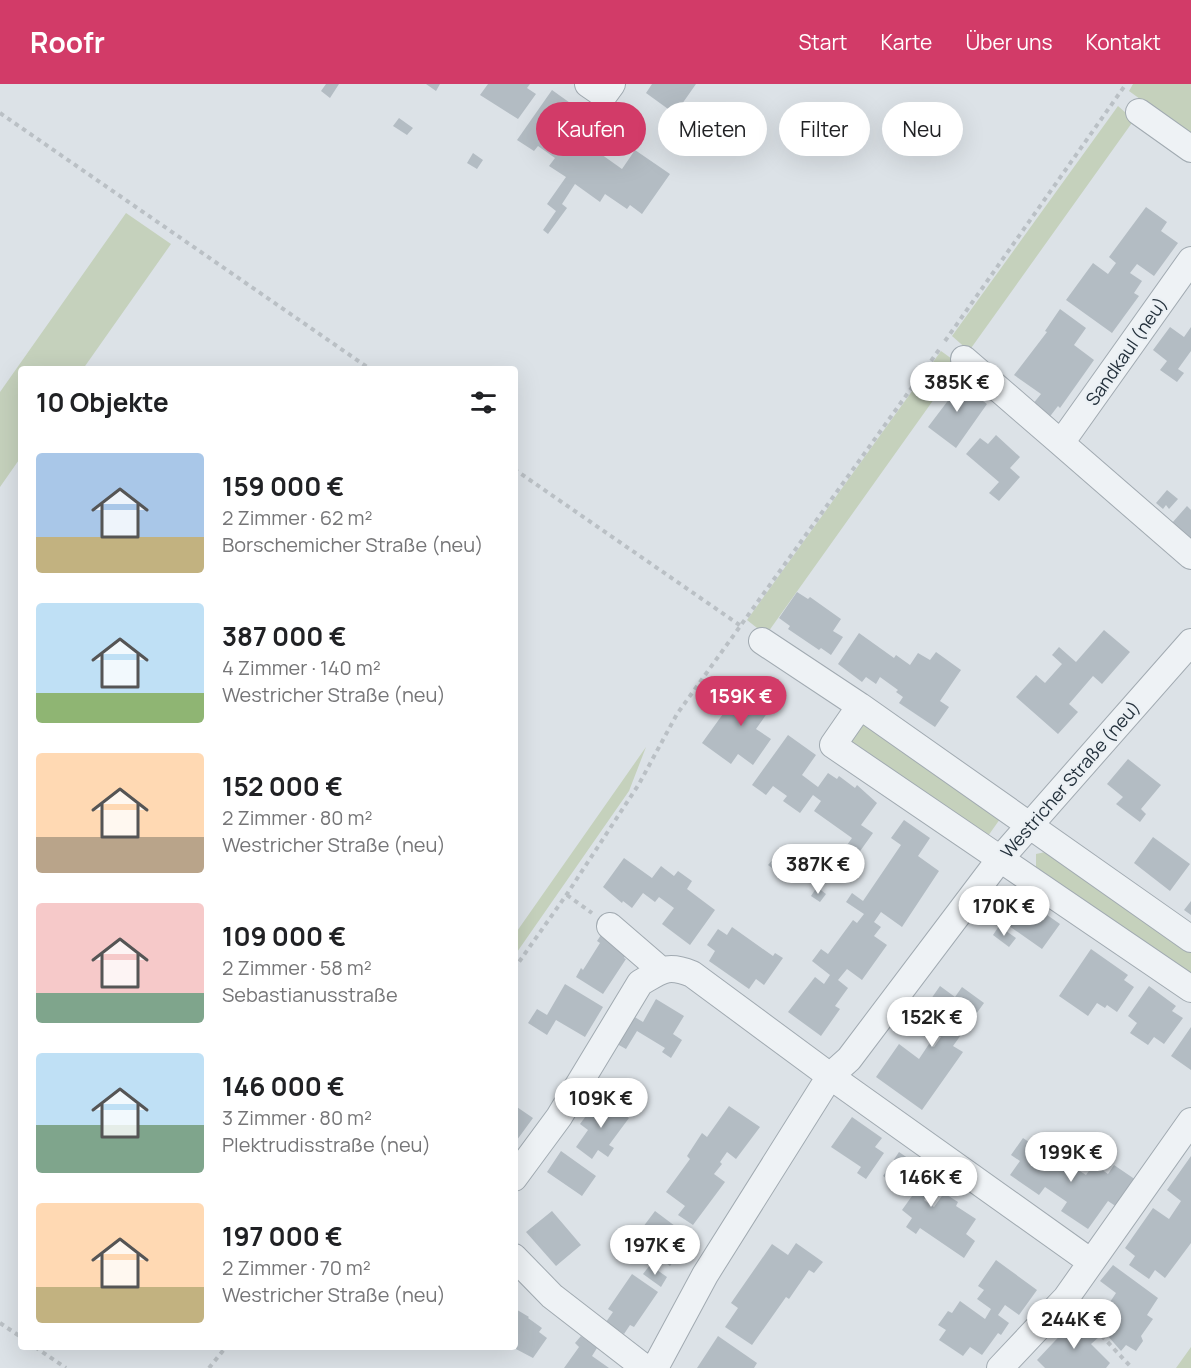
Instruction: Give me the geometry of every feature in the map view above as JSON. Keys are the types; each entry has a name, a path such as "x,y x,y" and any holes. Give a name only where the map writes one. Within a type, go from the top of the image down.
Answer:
{"street":[{"path":"588,84 604,95 612,84"},
{"path":"1139,112 1191,149"},
{"name":"Sandkaul (neu)","path":"1061,443 1191,260"},
{"path":"964,359 1191,556"},
{"path":"762,641 860,706 1191,939"},
{"name":"Westricher Straße (neu)","path":"655,1368 705,1275 830,1076 849,1059 1000,859 1191,642"},
{"path":"860,706 832,745 1191,989"},
{"path":"610,926 661,970"},
{"path":"518,1173 559,1117 640,983 661,970 676,968 692,974 830,1076 1091,1262"},
{"path":"1000,1368 1066,1298 1191,1121"},
{"path":"518,1261 552,1296 645,1368"}],"path":[{"path":"518,963 567,894 639,784 677,714 944,343 1126,84"},
{"path":"0,113 366,366"},
{"path":"518,472 740,626"},
{"path":"567,894 610,926"},
{"path":"1066,1298 1132,1368"},
{"path":"0,1323 18,1335"},
{"path":"39,1350 66,1368"},
{"path":"209,1368 224,1350"}],"green space":[{"path":"1133,84 1191,84 1191,136 1129,91"},
{"path":"1118,106 1134,120 969,351 952,336"},
{"path":"126,213 171,244 85,366 18,366"},
{"path":"941,351 959,364 766,635 747,620"},
{"path":"18,366 18,461 0,487 0,392"},
{"path":"864,724 1000,819 988,836 851,742 860,725"},
{"path":"646,747 629,791 518,951 518,930"},
{"path":"1050,851 1191,947 1191,982 1036,869 1036,854"},
{"path":"1191,1347 1191,1368 1176,1368"}],"building":[{"path":"326,84 339,84 330,98 321,91"},
{"path":"426,84 440,84 436,91"},
{"path":"488,84 530,84 527,88 536,94 518,119 480,95"},
{"path":"652,84 696,84 683,102 658,102 646,93"},
{"path":"552,90 569,102 544,102"},
{"path":"536,113 536,148 534,151 517,140"},
{"path":"399,118 413,128 407,135 393,126"},
{"path":"473,153 483,160 477,169 467,163"},
{"path":"552,156 604,156 622,169 631,156 644,156 670,174 642,214 630,205 627,209 605,194 600,202 575,184 562,204 567,208 548,234 543,230 556,211 547,204 566,177 549,166 555,158"},
{"path":"1146,207 1167,222 1161,231 1178,243 1154,276 1137,264 1130,273 1142,281 1134,293 1139,296 1112,333 1066,300 1093,263 1108,274 1116,263 1109,257"},
{"path":"1060,309 1086,328 1074,345 1094,360 1060,408 1058,406 1048,419 1032,405 1041,394 1014,375 1047,332 1045,331"},
{"path":"1170,327 1184,337 1191,327 1191,351 1178,369 1184,373 1177,382 1160,370 1167,361 1153,350"},
{"path":"951,375 987,404 956,448 928,427 950,398 940,391"},
{"path":"996,435 1020,457 1010,468 1020,477 999,501 989,493 999,482 966,454 980,438 988,444"},
{"path":"1167,490 1178,499 1169,509 1166,505 1163,509 1156,503"},
{"path":"1187,506 1191,510 1191,539 1172,523"},
{"path":"797,592 808,599 810,597 841,619 833,631 843,637 831,655 821,648 819,650 788,629 790,626 779,618"},
{"path":"1104,630 1130,652 1102,684 1093,676 1069,704 1078,712 1058,734 1016,697 1036,675 1045,683 1062,664 1052,655 1059,647 1076,662"},
{"path":"859,633 894,658 896,655 910,665 918,653 930,660 936,652 961,670 940,701 949,707 935,727 899,703 903,697 896,692 898,690 880,677 876,684 866,677 862,682 838,664"},
{"path":"746,682 775,702 756,729 771,739 753,765 738,754 731,764 702,743"},
{"path":"788,735 816,755 802,775 818,787 828,773 837,779 839,776 855,788 857,785 877,803 861,825 873,833 858,854 847,845 852,838 814,811 821,801 813,795 800,813 783,801 787,796 773,786 766,795 752,785"},
{"path":"1128,759 1161,785 1141,809 1146,814 1140,822 1116,804 1123,797 1107,784"},
{"path":"904,820 930,838 918,856 939,871 902,927 881,912 874,922 881,927 874,936 887,945 862,980 847,969 838,980 848,988 835,1006 840,1009 821,1036 788,1012 815,977 824,984 830,975 812,961 821,949 828,954 853,920 857,923 864,914 846,902 852,893 863,901 901,845 891,838"},
{"path":"1153,837 1190,864 1170,891 1134,863"},
{"path":"775,857 783,862 776,871 768,865"},
{"path":"624,858 652,878 661,866 674,876 678,871 692,881 687,889 715,910 690,945 662,924 674,908 659,897 655,902 643,893 632,908 623,901 622,903 603,887"},
{"path":"817,887 826,894 820,902 811,896"},
{"path":"1020,896 1060,924 1042,949 1002,921"},
{"path":"1191,901 1191,915 1184,910"},
{"path":"999,926 1016,938 1009,947 993,935"},
{"path":"732,927 773,956 775,953 783,958 764,985 756,979 749,989 709,961 715,951 707,945 718,929 727,935"},
{"path":"603,932 630,949 603,994 576,977 600,943 597,941"},
{"path":"1091,949 1128,975 1124,980 1134,987 1117,1012 1107,1005 1105,1008 1097,1003 1088,1016 1059,996"},
{"path":"565,984 603,1007 585,1037 556,1020 547,1035 528,1023 537,1009 547,1015"},
{"path":"940,986 955,997 962,987 984,1003 953,1046 963,1052 922,1110 876,1077 899,1044 919,1059 929,1044 934,1047 941,1037 917,1019"},
{"path":"1149,986 1176,1006 1172,1011 1183,1018 1164,1044 1154,1037 1148,1045 1130,1033 1137,1023 1128,1016"},
{"path":"656,999 684,1016 673,1034 682,1040 671,1058 662,1052 665,1048 637,1031 626,1049 617,1044 633,1016 643,1022"},
{"path":"1191,1027 1191,1070 1171,1056"},
{"path":"600,1097 629,1118 609,1145 614,1148 608,1157 598,1150 592,1159 576,1147 588,1130 580,1124"},
{"path":"729,1106 760,1127 736,1159 727,1152 720,1162 722,1164 714,1174 725,1182 693,1225 678,1215 685,1206 666,1192 690,1159 687,1156 702,1133 707,1137"},
{"path":"518,1108 533,1118 518,1139"},
{"path":"852,1117 882,1138 875,1147 884,1153 866,1179 857,1173 861,1167 831,1147"},
{"path":"1023,1138 1032,1144 1030,1146 1059,1166 1063,1160 1086,1175 1094,1164 1108,1174 1114,1165 1136,1180 1117,1207 1108,1201 1088,1229 1061,1211 1067,1202 1045,1187 1039,1195 1010,1175 1020,1161 1011,1155"},
{"path":"561,1151 596,1176 582,1196 547,1172"},
{"path":"899,1152 928,1172 917,1188 927,1196 924,1200 934,1207 944,1193 958,1202 956,1206 976,1219 966,1234 975,1241 964,1258 920,1228 916,1234 906,1227 912,1218 902,1210 912,1196 883,1176"},
{"path":"1191,1156 1191,1243 1165,1278 1155,1270 1149,1279 1129,1265 1135,1256 1125,1248 1153,1208 1169,1219 1181,1201 1167,1190"},
{"path":"552,1211 581,1245 556,1266 526,1232"},
{"path":"655,1211 691,1238 670,1266 634,1239"},
{"path":"796,1243 823,1262 814,1273 809,1270 789,1299 786,1297 752,1345 725,1327 738,1308 731,1303 772,1244 788,1255"},
{"path":"996,1260 1037,1290 1019,1315 1005,1305 998,1315 1009,1323 1001,1335 998,1333 982,1355 970,1347 963,1356 939,1340 946,1330 938,1325 948,1311 952,1313 960,1301 985,1319 991,1309 977,1299 984,1290 978,1286"},
{"path":"650,1265 667,1277 661,1287 643,1274"},
{"path":"1113,1265 1158,1298 1147,1315 1153,1319 1141,1336 1143,1341 1136,1351 1126,1345 1121,1351 1100,1327 1107,1317 1102,1314 1116,1293 1100,1281"},
{"path":"632,1274 658,1292 634,1327 630,1325 624,1334 606,1322 613,1312 608,1309"},
{"path":"518,1310 542,1328 539,1332 547,1338 533,1358 518,1350"},
{"path":"1083,1320 1099,1337 1091,1344 1110,1363 1106,1368 1045,1368 1037,1360 1068,1327 1072,1331"},
{"path":"581,1336 597,1348 592,1356 609,1368 564,1368 579,1347 575,1343"},
{"path":"718,1336 757,1363 754,1368 697,1368"}]}
